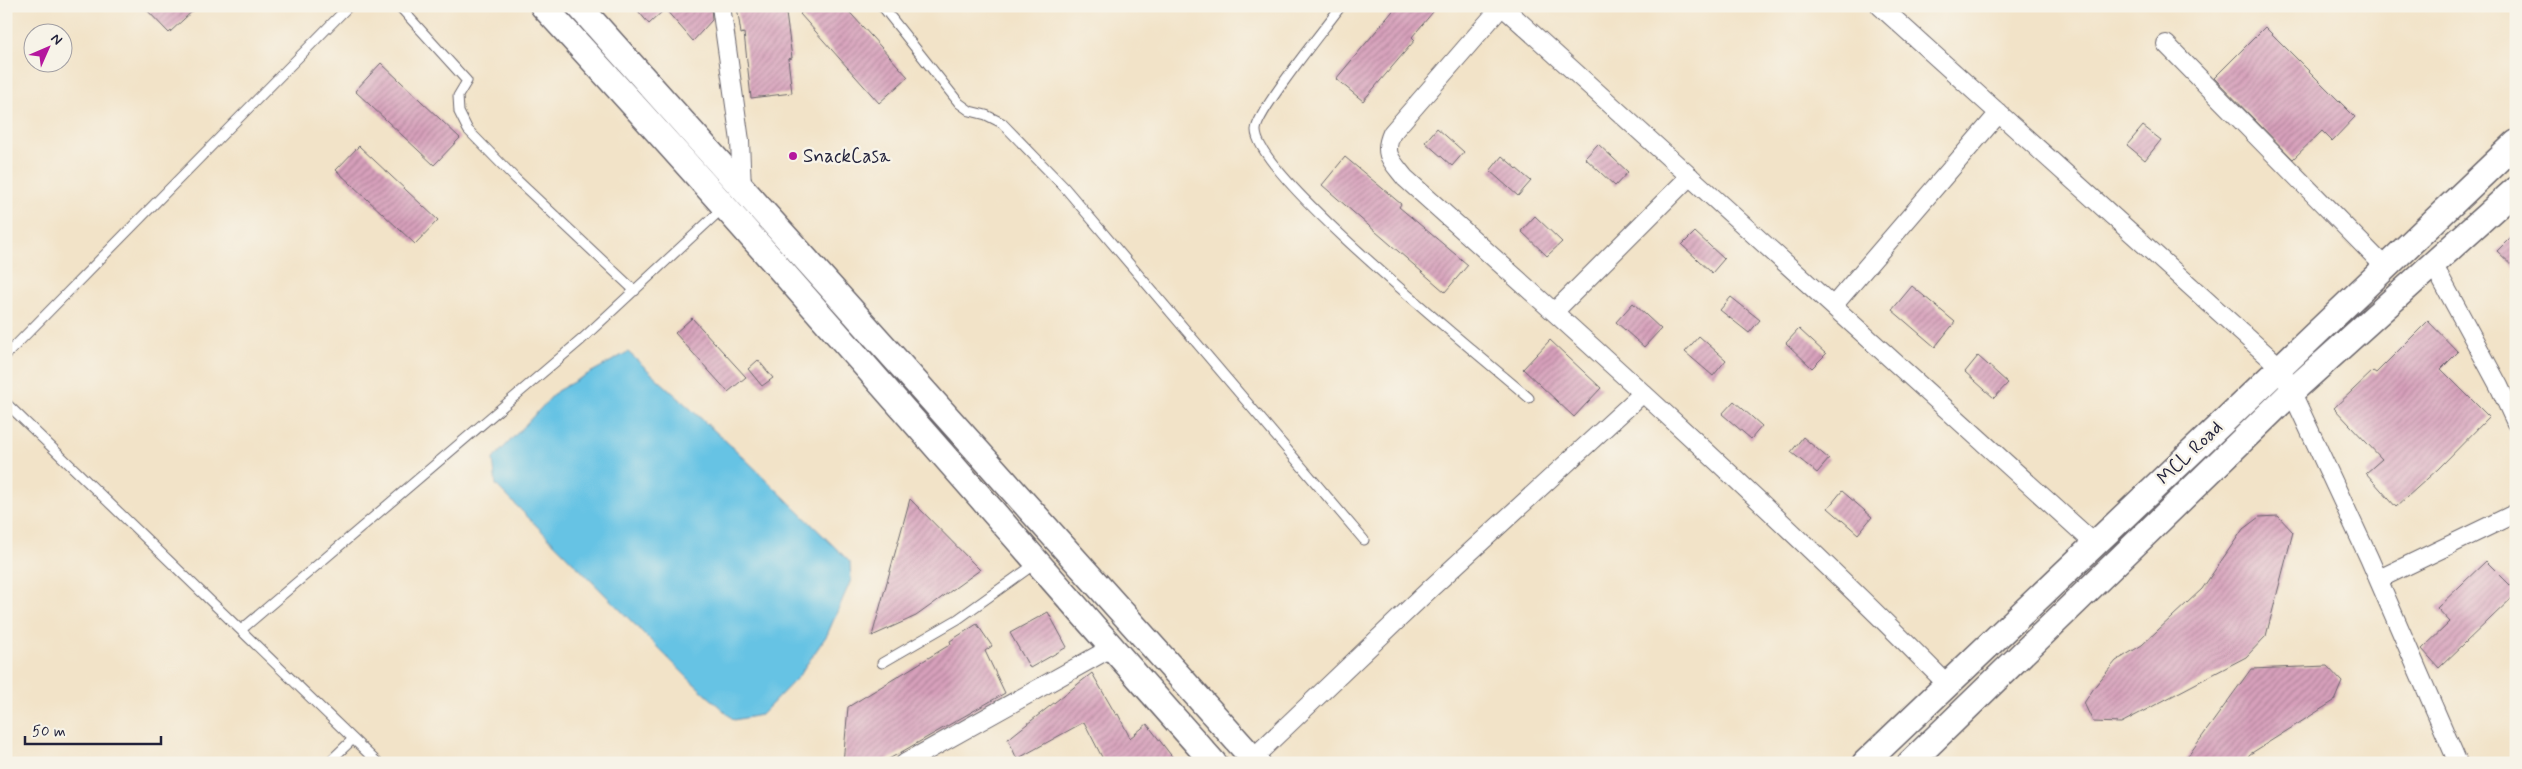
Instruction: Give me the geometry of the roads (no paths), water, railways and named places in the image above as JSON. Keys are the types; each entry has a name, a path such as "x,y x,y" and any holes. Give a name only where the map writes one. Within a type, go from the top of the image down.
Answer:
{"main road":[{"path":"543,6 734,197 1255,761"},
{"path":"579,6 1036,563 1214,763"},
{"name":"MCL Road","path":"1865,763 2516,143"},
{"name":"MCL Road","path":"1910,763 2292,392 2516,189"}],"street":[{"path":"721,6 740,141 734,197"},
{"path":"1947,684 1841,577 1555,312 1405,178 1388,156 1387,144 1392,133 1502,6 2095,544"},
{"path":"1880,6 2280,367 2379,579 2458,763"},
{"path":"2166,44 2385,267"},
{"path":"1833,306 1998,113"},
{"path":"1555,312 1690,176"},
{"path":"2433,264 2499,386 2516,423"},
{"path":"1255,761 1430,590 1643,393"},
{"path":"2379,579 2516,513"},
{"path":"904,763 924,758 1111,648"}],"lane":[{"path":"6,355 349,6"},
{"path":"399,6 467,81 458,96 459,112 468,130 516,179 635,291"},
{"path":"882,6 959,103 970,112 986,115 1002,123 1065,188 1364,540"},
{"path":"1341,6 1264,110 1256,130 1262,151 1280,175 1378,270 1528,398"},
{"path":"241,630 581,340 734,197"},
{"path":"6,403 378,763"},
{"path":"882,663 958,619 1036,563"},
{"path":"328,763 353,738"}],"water":[{"path":"628,352 740,454 850,562 851,580 827,635 798,677 761,715 734,720 689,679 496,485 493,459 557,391"}],"place":[{"name":"SnackCasa","path":"793,156"}]}
